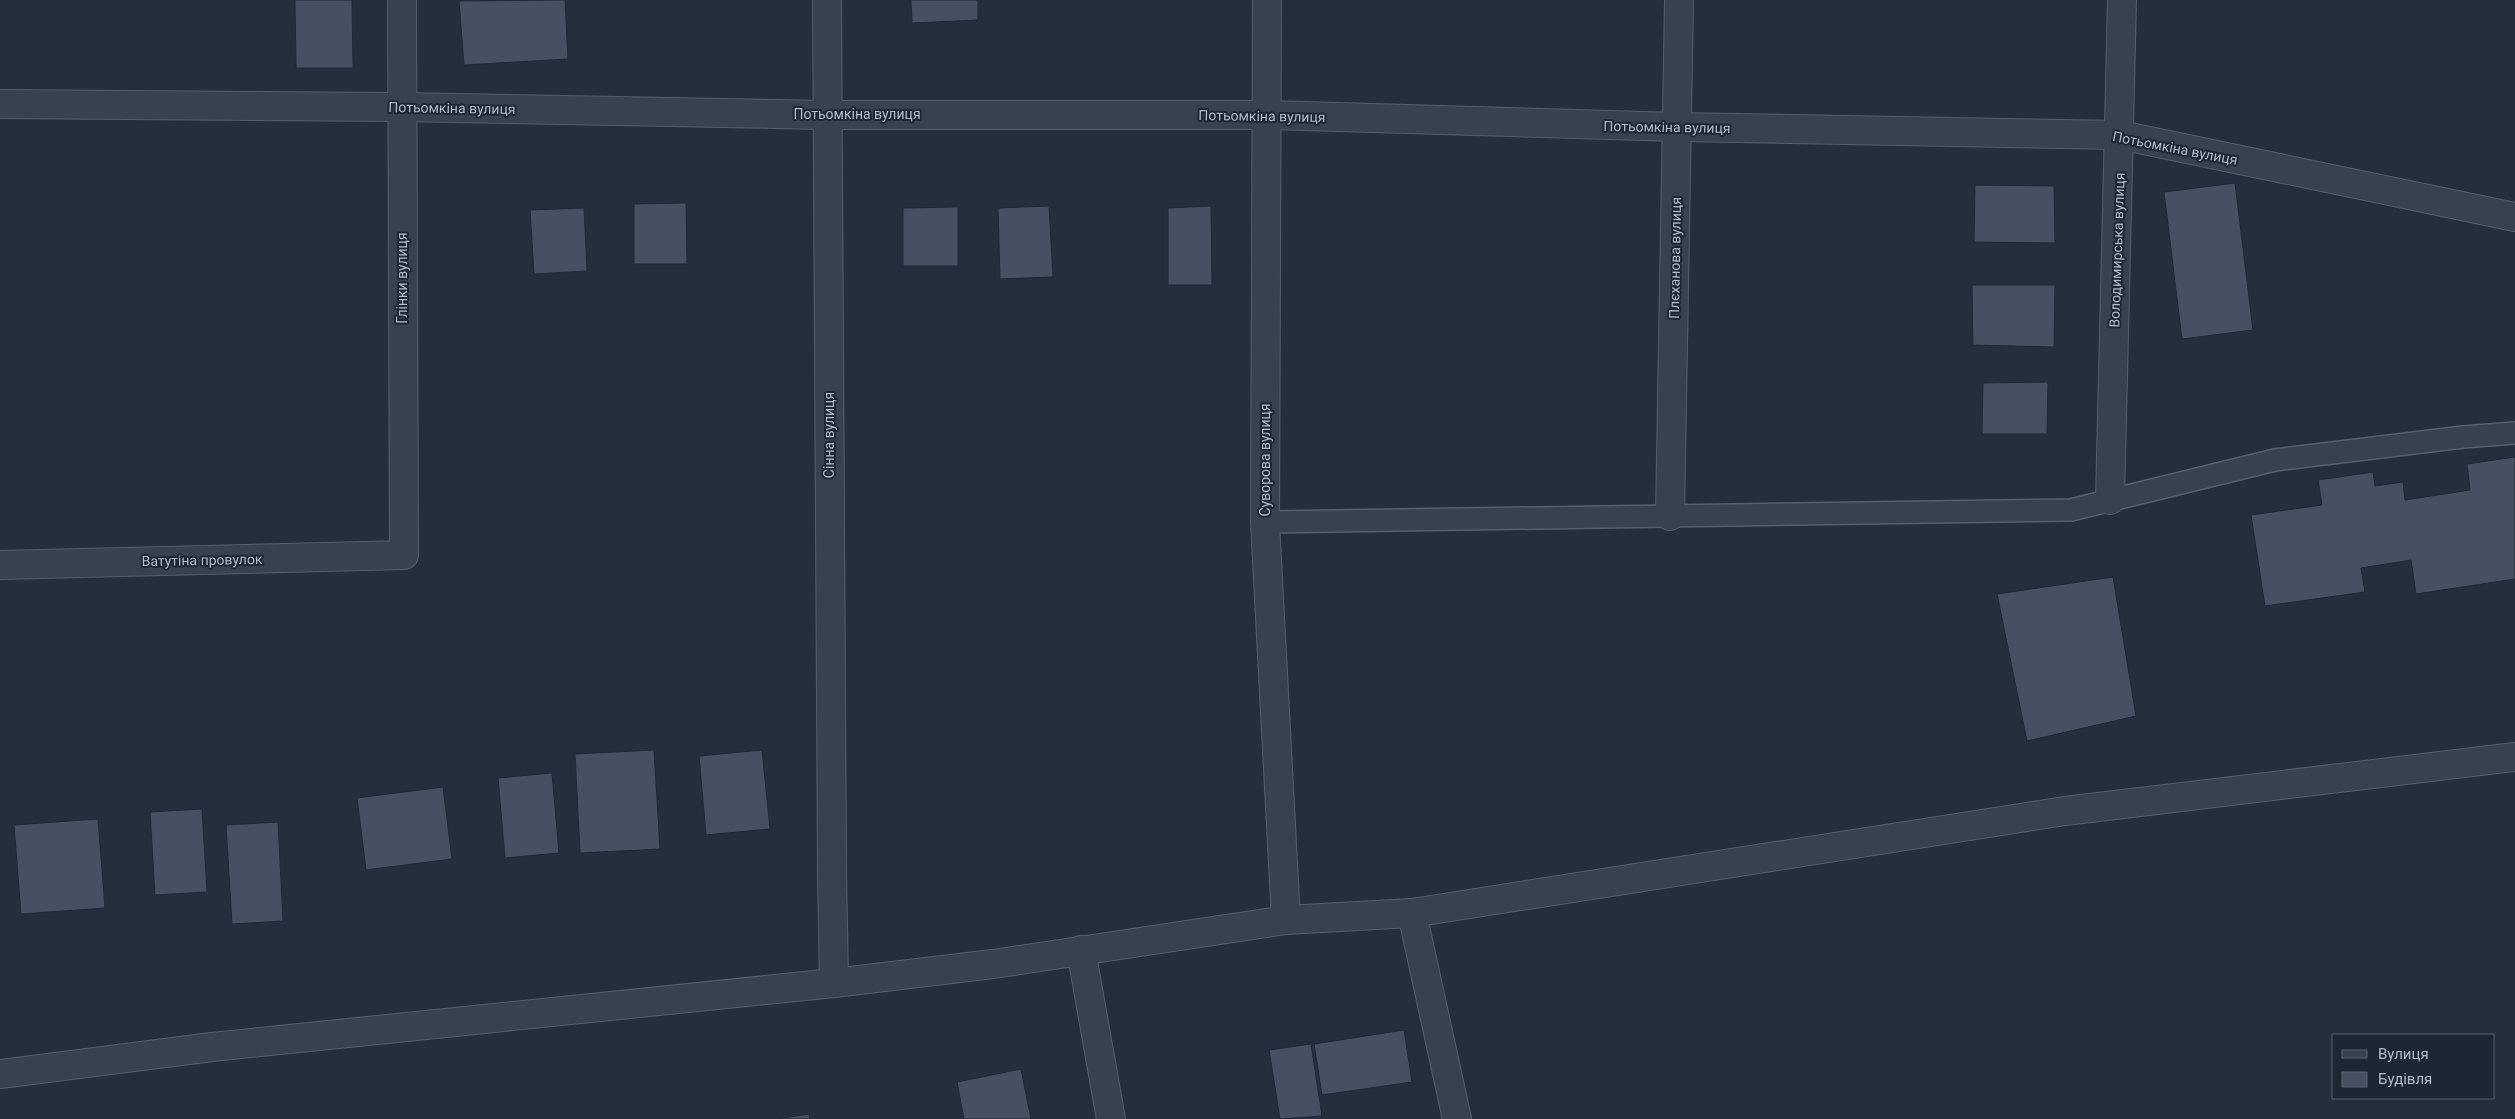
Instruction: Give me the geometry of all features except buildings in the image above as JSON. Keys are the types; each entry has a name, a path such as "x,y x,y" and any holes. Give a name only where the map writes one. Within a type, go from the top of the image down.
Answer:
{"street":[{"name":"Глінки вулиця","path":"402,0 404,555"},
{"name":"Сінна вулиця","path":"827,0 826,115 834,983"},
{"name":"Суворова вулиця","path":"1267,0 1265,522 1286,920"},
{"name":"Плєханова вулиця","path":"1670,516 1679,0"},
{"name":"Володимирська вулиця","path":"2110,500 2122,0"},
{"name":"Потьомкіна вулиця","path":"0,104 401,107 826,115 1266,115 1678,127 2120,135 2515,217"},
{"name":"Ватутіна провулок","path":"0,565 404,555"},
{"path":"0,1074 212,1047 834,983 993,964 1286,920 1412,913 2065,811 2515,757"},
{"path":"1412,913 1457,1119"},
{"path":"1081,950 1111,1119"}],"lane":[{"path":"1265,522 2071,510 2275,460 2463,437 2515,433"}]}
